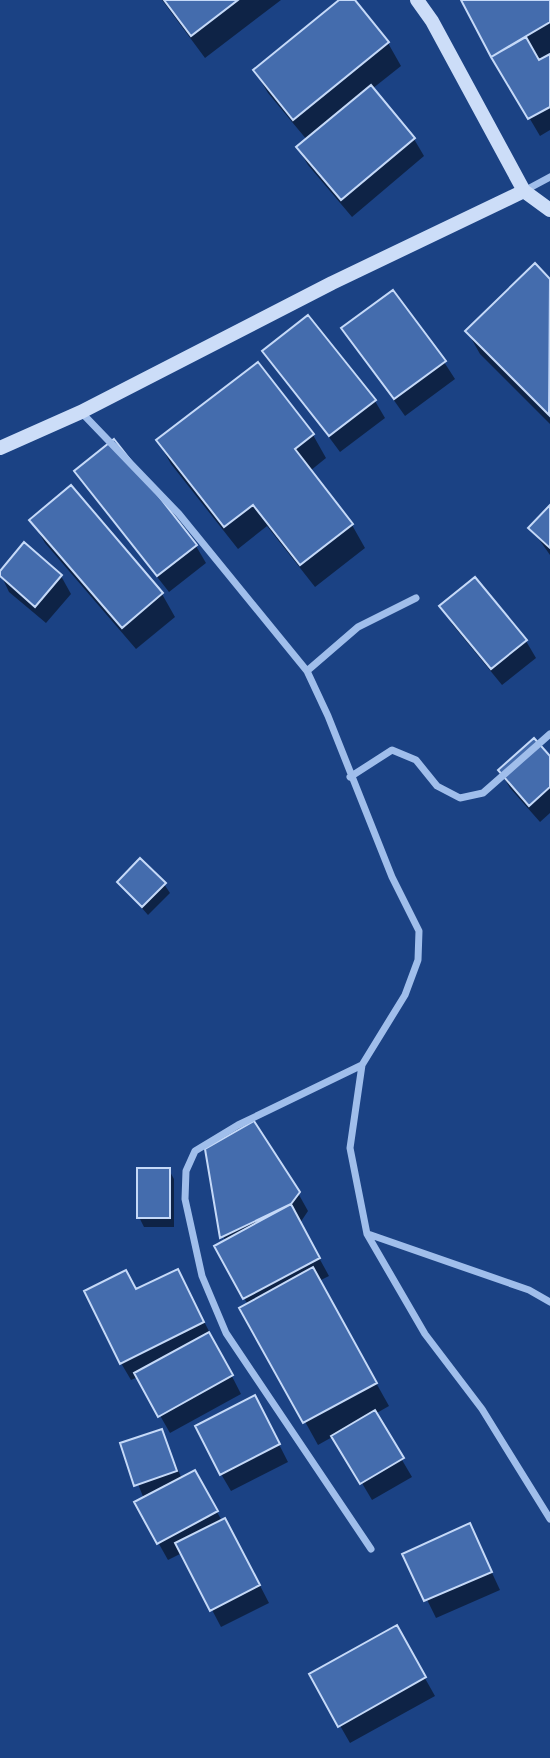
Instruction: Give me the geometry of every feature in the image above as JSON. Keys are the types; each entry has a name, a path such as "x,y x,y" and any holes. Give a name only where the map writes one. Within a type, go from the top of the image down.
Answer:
{"street":[{"path":"417,0 432,21 524,191 550,211"},
{"path":"0,448 81,412 550,177"},
{"path":"81,412 179,514 307,671 328,716 392,877 419,931 418,960 405,995 362,1065 350,1148 367,1234 425,1334 482,1409 550,1519"},
{"path":"307,671 358,627 416,598"},
{"path":"350,777 392,750 416,760 437,786 460,798 483,793 550,734"},
{"path":"362,1065 238,1125 195,1151 186,1171 185,1199 202,1276 226,1333 371,1549"},
{"path":"367,1234 529,1290 550,1302"}],"building":[{"path":"164,0 238,0 191,36"},
{"path":"339,0 355,0 389,42 293,120 253,70"},
{"path":"461,0 550,0 550,22 491,57"},
{"path":"526,37 539,60 550,54 550,107 528,119 491,57"},
{"path":"371,85 415,138 341,200 296,147"},
{"path":"535,263 550,279 549,415 465,331"},
{"path":"393,290 446,361 394,399 341,328"},
{"path":"308,315 376,400 329,436 262,351"},
{"path":"258,362 314,434 295,449 353,524 300,565 253,505 224,527 156,440"},
{"path":"114,439 197,545 157,576 74,471"},
{"path":"71,485 163,593 122,628 29,520"},
{"path":"550,505 550,548 528,528"},
{"path":"24,542 62,575 35,607 0,576 0,571"},
{"path":"475,577 527,640 491,669 439,606"},
{"path":"534,738 550,756 550,787 529,806 498,770"},
{"path":"140,858 166,883 142,907 117,882"},
{"path":"254,1121 300,1192 291,1204 220,1238 205,1149"},
{"path":"137,1168 170,1168 170,1218 137,1218"},
{"path":"291,1204 320,1258 243,1299 214,1246"},
{"path":"313,1267 377,1383 303,1423 239,1308"},
{"path":"178,1269 204,1322 120,1364 84,1291 126,1270 136,1289"},
{"path":"209,1332 233,1375 158,1417 134,1373"},
{"path":"255,1395 280,1444 220,1475 195,1426"},
{"path":"375,1410 404,1458 360,1484 331,1436"},
{"path":"162,1429 177,1471 134,1486 120,1443"},
{"path":"195,1470 218,1511 157,1544 134,1502"},
{"path":"225,1518 260,1585 210,1611 175,1543"},
{"path":"470,1523 492,1572 424,1601 402,1554"},
{"path":"397,1625 426,1677 338,1727 309,1674"}]}
